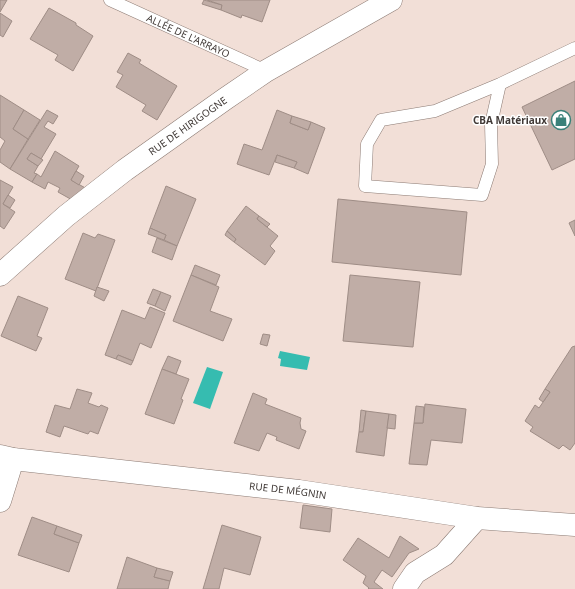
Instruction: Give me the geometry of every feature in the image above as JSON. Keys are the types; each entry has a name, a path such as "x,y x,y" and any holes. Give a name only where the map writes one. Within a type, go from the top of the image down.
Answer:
{"street":[{"name":"RUE DE HIRIGOGNE","path":"0,275 66,216 125,170 225,98 266,71 391,0"},
{"path":"0,501 6,457"},
{"name":"RUE DE MÉGNIN","path":"6,457 299,491 477,518 575,525"},
{"path":"404,589 415,573 444,555 477,518"}],"lane":[{"name":"ALLÉE DE L'ARRAYO","path":"110,0 266,71"},
{"path":"500,84 491,124 492,164 482,195 364,186 366,144 381,120 435,111 500,84 575,48"}],"water":[{"path":"280,351 310,357 307,370 280,366 281,359 278,358"},
{"path":"207,367 223,372 210,409 193,403"}],"building":[{"path":"0,0 7,0 0,12"},
{"path":"204,0 222,5 221,10 202,4"},
{"path":"207,0 270,0 262,22 242,15 241,18 221,10 222,5"},
{"path":"49,8 76,23 76,25 93,36 73,71 55,60 58,55 30,39"},
{"path":"0,13 12,21 3,37 0,35"},
{"path":"128,53 141,60 139,63 177,86 157,120 142,111 146,105 116,87 123,75 117,72"},
{"path":"575,81 575,159 552,170 522,107"},
{"path":"0,95 24,110 13,129 28,139 10,169 0,162 0,150 5,141 0,137"},
{"path":"24,110 40,120 28,139 13,129"},
{"path":"47,110 58,116 53,124 48,121 44,127 56,134 41,159 31,153 27,159 38,166 34,173 37,174 32,182 10,169"},
{"path":"277,110 292,116 290,123 308,130 311,122 325,128 308,174 294,168 297,162 277,155 269,175 237,164 244,144 262,150"},
{"path":"292,116 311,122 308,130 290,123"},
{"path":"55,151 79,166 71,180 89,190 74,201 58,192 60,188 48,182 45,189 32,182 37,174 41,177"},
{"path":"31,153 43,160 38,166 27,159"},
{"path":"277,155 297,162 294,168 275,162"},
{"path":"76,171 84,176 79,185 71,180"},
{"path":"0,180 13,187 3,204 15,212 4,229 0,226"},
{"path":"166,186 196,199 177,246 164,240 166,235 150,228"},
{"path":"8,195 15,200 10,208 3,204"},
{"path":"338,199 467,212 461,275 332,262"},
{"path":"246,206 259,216 257,219 278,236 270,246 275,251 265,265 234,242 236,239 227,231"},
{"path":"259,216 270,224 267,227 257,219"},
{"path":"575,220 575,236 569,223"},
{"path":"150,228 166,235 164,240 148,234"},
{"path":"227,231 236,239 234,242 225,235"},
{"path":"83,233 95,238 98,234 115,240 96,291 65,279"},
{"path":"157,238 177,246 172,260 152,252"},
{"path":"195,265 220,275 216,285 191,275"},
{"path":"191,275 219,287 210,311 232,319 223,341 173,321"},
{"path":"350,275 420,282 413,347 343,341"},
{"path":"97,287 109,291 104,301 94,296"},
{"path":"153,289 161,292 155,306 147,303"},
{"path":"161,292 171,296 165,311 155,306"},
{"path":"18,296 48,308 37,336 42,338 36,351 1,336"},
{"path":"150,307 165,313 151,348 140,343 133,361 118,355 116,359 105,355 122,310 145,319"},
{"path":"263,334 270,335 267,346 260,344"},
{"path":"575,346 575,443 570,450 563,445 559,449 530,431 533,427 525,421 535,405 539,408 550,392 545,389 572,347"},
{"path":"118,355 133,361 131,365 116,359"},
{"path":"168,356 181,361 176,374 162,369"},
{"path":"162,369 189,379 181,399 183,400 174,424 145,414"},
{"path":"77,389 92,393 88,403 99,407 101,405 108,408 98,434 90,431 88,434 64,426 60,437 46,432 55,405 70,409"},
{"path":"545,389 550,392 543,402 539,399"},
{"path":"253,393 267,399 265,404 301,418 301,429 306,431 299,449 276,440 277,437 267,433 259,451 234,443"},
{"path":"425,404 466,409 462,443 431,440 427,465 409,464 414,423 423,423"},
{"path":"416,406 424,407 423,423 414,423"},
{"path":"361,410 366,411 363,432 359,432"},
{"path":"366,411 389,414 384,456 356,452 359,432 363,432"},
{"path":"389,414 396,415 395,429 387,428"},
{"path":"303,505 332,509 330,532 300,528"},
{"path":"32,517 57,526 54,534 79,543 69,572 18,555"},
{"path":"222,525 261,537 250,575 224,568 219,589 203,589"},
{"path":"57,526 82,535 79,543 54,534"},
{"path":"400,536 419,549 409,553 392,577 382,570 374,582 383,589 368,589 369,588 363,583 366,576 343,560 358,538 389,558"},
{"path":"127,557 157,568 154,577 170,581 168,589 117,589"},
{"path":"157,568 173,572 170,581 154,577"}],"place":[{"name":"CBA Matériaux","path":"561,120"}]}
